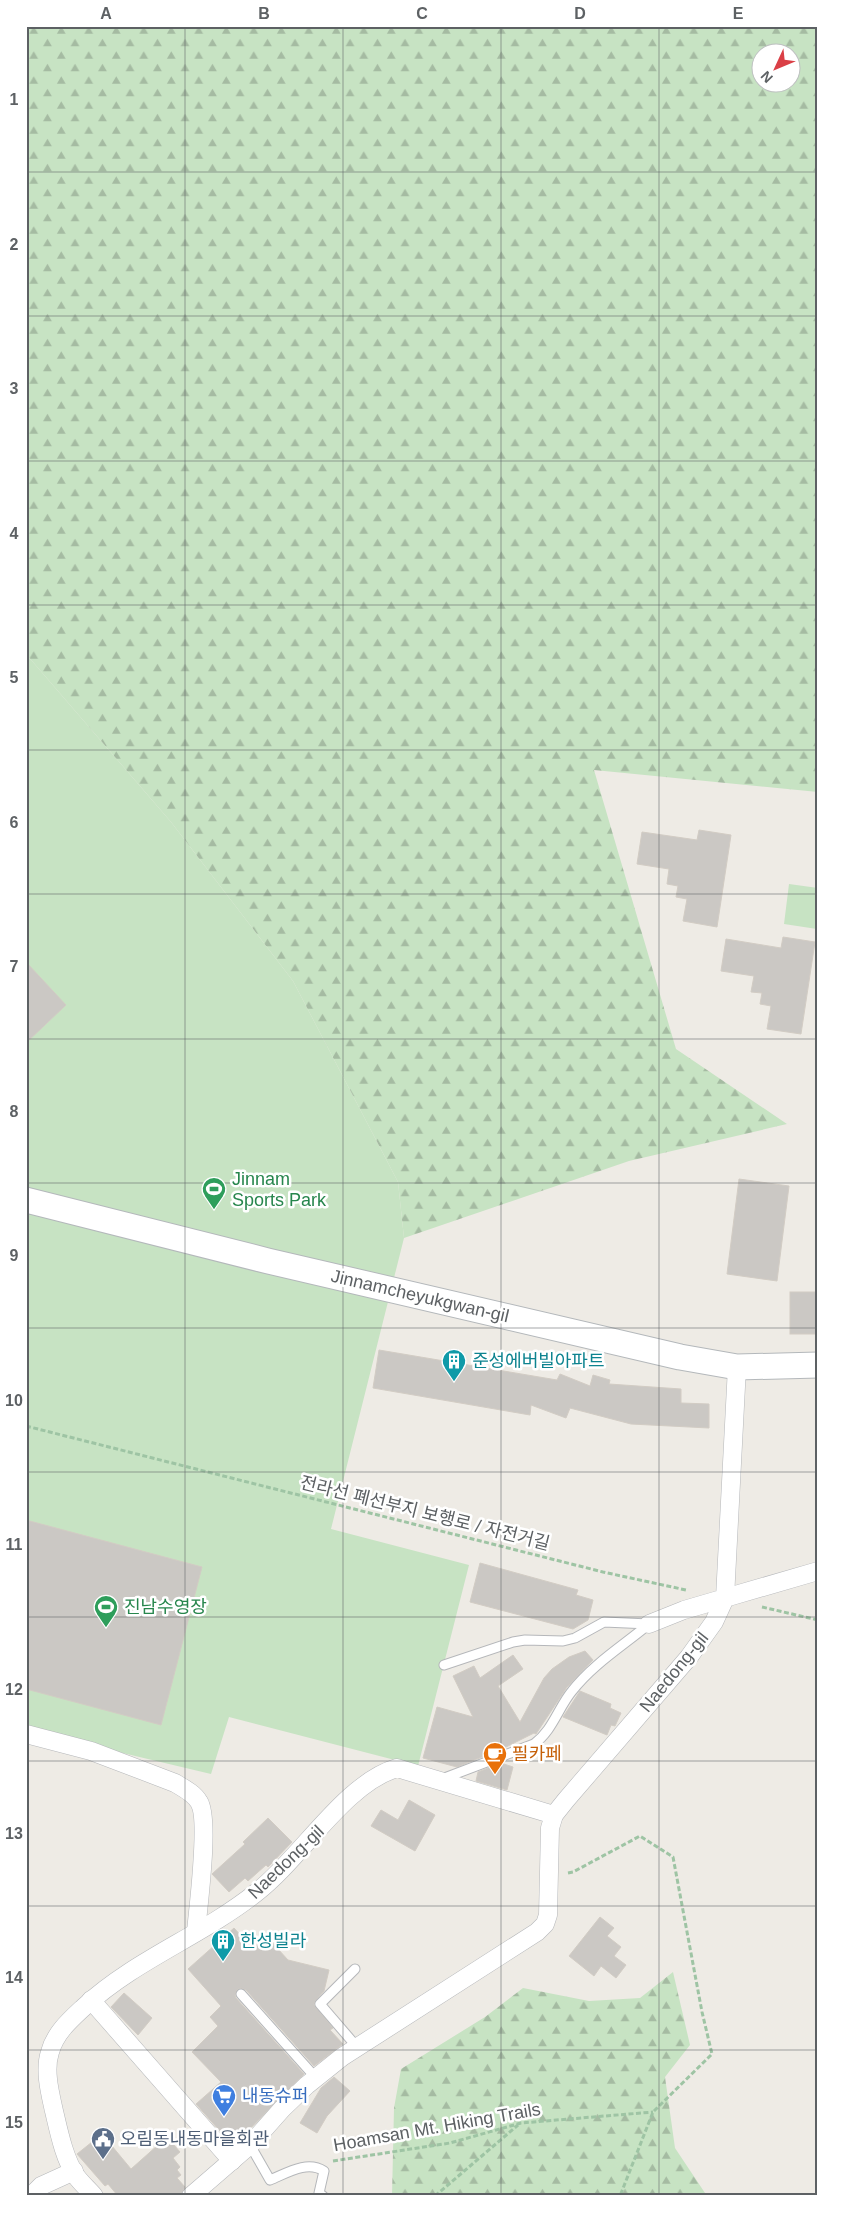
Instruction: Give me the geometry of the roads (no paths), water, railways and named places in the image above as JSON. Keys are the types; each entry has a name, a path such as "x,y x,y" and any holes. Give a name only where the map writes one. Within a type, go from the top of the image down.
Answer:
{"street":[{"name":"Jinnamcheyukgwan-gil","path":"26,1200 268,1261 680,1357 737,1367 818,1365"},
{"path":"725,1598 737,1367"},
{"path":"649,1624 684,1610 818,1571"},
{"name":"Naedong-gil","path":"94,2196 74,2171 60,2134 48,2066 50,2052 62,2029 92,2000 135,1967 196,1932 259,1891 347,1800 378,1774 397,1768 554,1815 690,1657 714,1622 725,1598"},
{"path":"26,1734 91,1751 175,1783 185,1789 199,1802 202,1811 203,1837 196,1932"},
{"path":"191,2196 250,2145 282,2109 316,2078 358,2047 537,1932 545,1924 548,1915 550,1828 554,1815"},
{"path":"92,2000 232,2161"},
{"path":"31,2196 41,2186 74,2171"}],"lane":[{"path":"444,1665 513,1642 525,1640 563,1642 576,1638 604,1622 649,1624"},
{"path":"438,1780 534,1744 542,1738 554,1722 571,1692 589,1673 649,1624"},
{"path":"355,1970 320,2004 358,2047"},
{"path":"241,1994 316,2078"},
{"path":"250,2145 270,2180 307,2166 324,2171 319,2194 323,2196"}],"place":[{"name":"Jinnam Sports Park","path":"214,1210"},
{"name":"준성에버빌아파트","path":"454,1382"},
{"name":"진남수영장","path":"106,1628"},
{"name":"필카페","path":"495,1775"},
{"name":"한성빌라","path":"223,1962"},
{"name":"내동슈퍼","path":"224,2117"},
{"name":"오림동내동마을회관","path":"103,2160"}]}
